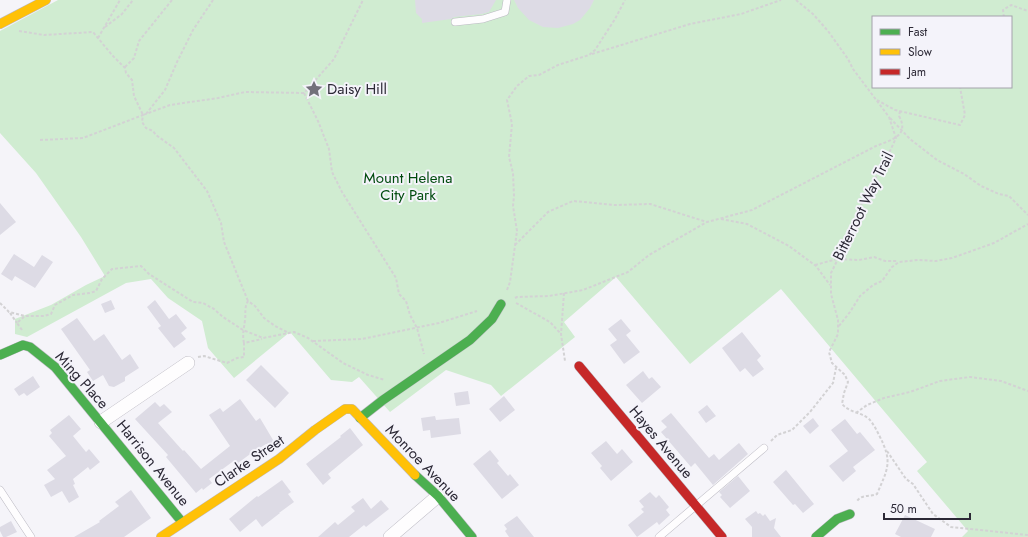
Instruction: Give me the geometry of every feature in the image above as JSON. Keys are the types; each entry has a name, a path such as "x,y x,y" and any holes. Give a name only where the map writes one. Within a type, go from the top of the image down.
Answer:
{"street":[{"path":"0,24 46,0"},
{"path":"360,418 404,385 470,340 492,319 501,304"},
{"path":"0,355 23,345"},
{"name":"Ming Place","path":"23,345 30,347 55,367 101,422"},
{"path":"101,422 188,363"},
{"name":"Hayes Avenue","path":"579,366 722,537"},
{"name":"Clarke Street","path":"161,537 279,459 315,430 345,409 352,409"},
{"name":"Monroe Avenue","path":"352,409 418,478 438,496 472,537"},
{"name":"Harrison Avenue","path":"101,422 182,522"},
{"path":"390,537 438,496"},
{"path":"816,537 837,519 850,514"}],"lane":[{"path":"455,22 483,19 505,12 507,0"},
{"path":"659,537 764,448"},
{"path":"0,490 31,537"}],"path":[{"path":"98,38 120,0"},
{"path":"104,28 122,14 133,0"},
{"path":"125,68 134,58 139,41 172,0"},
{"path":"213,0 193,30 176,62 165,90 144,114 142,122 146,128 153,131 156,135 174,148 207,191 221,223 224,242 248,301 255,306 264,318 275,326 289,333"},
{"path":"40,140 83,138 170,105 218,98 245,92 304,92 334,59 363,0"},
{"path":"589,55 595,50 625,0"},
{"path":"501,304 510,282 517,231 513,206 513,173 509,157 512,124 507,100 516,86 529,76 539,75 558,65 690,24 741,14 780,0"},
{"name":"Bitterroot Way Trail","path":"796,0 821,22 848,59 853,69 889,117 896,138 887,158 860,207 854,226 837,259 832,273 830,286 838,334 829,352 832,363 845,375 848,382 842,404 847,410 869,419 884,445 888,457 888,469 877,494 859,498 850,514"},
{"path":"1004,16 1003,10 1011,5 1028,11"},
{"path":"16,32 44,35 93,32 125,68 126,73 132,80 134,96 144,114"},
{"path":"876,99 895,110 960,124 965,115 960,88"},
{"path":"304,92 327,142 332,172 342,192 396,278 399,294 406,302 410,315 417,328 424,355 425,371"},
{"path":"561,334 550,322 512,301 517,297 549,296 583,290 628,272 649,256 707,222 752,210 876,146 896,138 902,130 902,122 899,116 900,111"},
{"path":"889,117 937,160 964,174 981,186 999,194 1009,196 1028,215"},
{"path":"515,245 548,212 573,201 615,205 650,204 707,222"},
{"path":"720,218 747,224 789,246 815,265 830,286"},
{"path":"815,265 837,259 859,260 874,257 886,261 899,262 918,260 936,261 952,258 994,243 1028,224"},
{"path":"838,327 860,296 873,285 882,281 892,267 899,262"},
{"path":"9,312 25,316 44,316 51,314 55,305 73,295 96,291 102,279 112,269 141,266 148,274 193,302 203,303 243,330 262,338"},
{"path":"564,293 561,334 565,361 579,366"},
{"path":"188,363 204,356 227,363 237,358 244,357 244,343 242,336 245,320 245,306 248,301"},
{"path":"0,303 17,323 24,336 23,345"},
{"path":"312,341 362,339 439,323 482,310"},
{"path":"17,323 25,316"},
{"path":"244,343 294,332 308,338 343,363 368,375 404,385"},
{"path":"764,448 777,435 792,430 810,412 832,383 836,368"},
{"path":"856,413 867,405 884,398 910,392 940,381 970,377 1001,381 1028,390"},
{"path":"884,445 906,479 913,484 933,514 951,527 1028,535"}],"green space":[{"name":"Mount Helena City Park","path":"58,0 1028,0 1028,537 962,537 968,531 917,471 927,462 781,289 690,364 616,277 564,322 575,337 501,396 491,385 446,370 390,412 359,377 352,382 331,380 290,332 234,378 208,348 202,321 168,298 151,279 126,283 27,337 15,334 15,319 51,305 105,276 81,237 36,173 0,133 0,31"}],"building":[{"path":"415,0 496,0 489,12 422,23 422,19 416,13"},
{"path":"514,0 594,0 590,8 580,20 573,24 558,28 543,27 529,20 518,8"},
{"path":"0,203 16,222 0,235"},
{"path":"14,254 34,267 42,255 53,262 35,288 15,276 12,281 1,274"},
{"path":"111,300 115,309 105,313 101,304"},
{"path":"155,300 169,319 176,314 187,328 181,333 186,339 174,348 158,328 161,326 147,307"},
{"path":"77,318 94,341 104,334 122,360 130,354 139,368 125,377 125,381 114,387 109,386 103,375 93,381 87,372 90,370 61,329"},
{"path":"621,319 631,331 626,335 640,352 624,364 610,345 617,340 608,329"},
{"path":"742,332 761,356 757,360 764,369 753,377 745,368 740,372 722,348"},
{"path":"261,365 289,393 275,408 246,380"},
{"path":"643,371 649,379 652,377 661,387 642,403 626,385"},
{"path":"33,376 40,387 27,396 24,393 19,396 14,389"},
{"path":"468,391 470,404 456,406 454,393"},
{"path":"504,396 515,410 500,422 489,409"},
{"path":"240,399 256,421 260,418 276,445 266,444 238,463 235,460 209,479 212,483 196,493 166,457 168,455 135,419 155,402 160,407 164,404 172,412 158,423 201,469 230,446 209,415 220,408 223,412"},
{"path":"707,405 716,416 706,423 698,412"},
{"path":"671,413 709,458 714,454 719,460 739,443 748,454 713,485 695,463 691,467 661,432 667,427 661,421"},
{"path":"69,415 81,429 73,436 86,452 89,449 100,462 90,470 88,467 73,479 75,484 73,485 79,497 69,503 62,491 51,497 44,485 55,479 47,470 66,456 49,436 52,433 50,430"},
{"path":"435,416 436,420 459,418 461,434 431,438 430,430 423,431 421,418"},
{"path":"813,418 819,426 810,434 803,426"},
{"path":"845,419 857,434 860,432 875,450 853,467 856,471 843,482 829,466 848,451 831,430"},
{"path":"350,428 363,445 328,474 331,478 323,485 306,464 341,437 340,436"},
{"path":"606,441 617,454 622,449 633,462 611,481 600,468 602,466 591,453"},
{"path":"490,450 499,461 497,463 508,476 510,474 519,485 502,499 473,464"},
{"path":"786,470 814,504 803,513 795,504 793,505 773,482"},
{"path":"738,476 750,491 730,508 720,497 722,495 719,492"},
{"path":"282,480 291,492 288,494 294,502 262,527 256,519 240,532 229,519 257,496 258,497"},
{"path":"131,490 151,518 124,537 74,537 100,522 99,521 119,506 115,502"},
{"path":"650,492 656,498 659,495 669,507 666,510 670,515 659,525 657,522 637,537 628,525 644,512 641,509 644,507 639,501"},
{"path":"363,498 371,509 381,500 389,509 366,527 364,525 349,537 318,537 335,522 338,525 355,511 351,507"},
{"path":"756,511 758,514 760,513 763,516 765,514 770,521 776,518 774,528 781,537 752,537 752,527 745,519"},
{"path":"905,515 935,529 931,537 901,537 895,534"},
{"path":"517,516 534,537 509,537 505,531 507,529 504,525"},
{"path":"11,521 17,532 3,537 0,527"}],"traffic: fast":[{"path":"360,418 383,400 470,340 492,319 501,304"},
{"path":"0,355 23,345 30,347 55,367 182,522"},
{"path":"415,475 438,496 472,537"},
{"path":"816,537 837,519 850,514"}],"traffic: slow":[{"path":"0,24 46,0"},
{"path":"161,537 279,459 315,430 345,409 352,409 415,475"}],"traffic: jam":[{"path":"579,366 722,537"}],"place":[{"name":"Daisy Hill","path":"314,89"}]}
